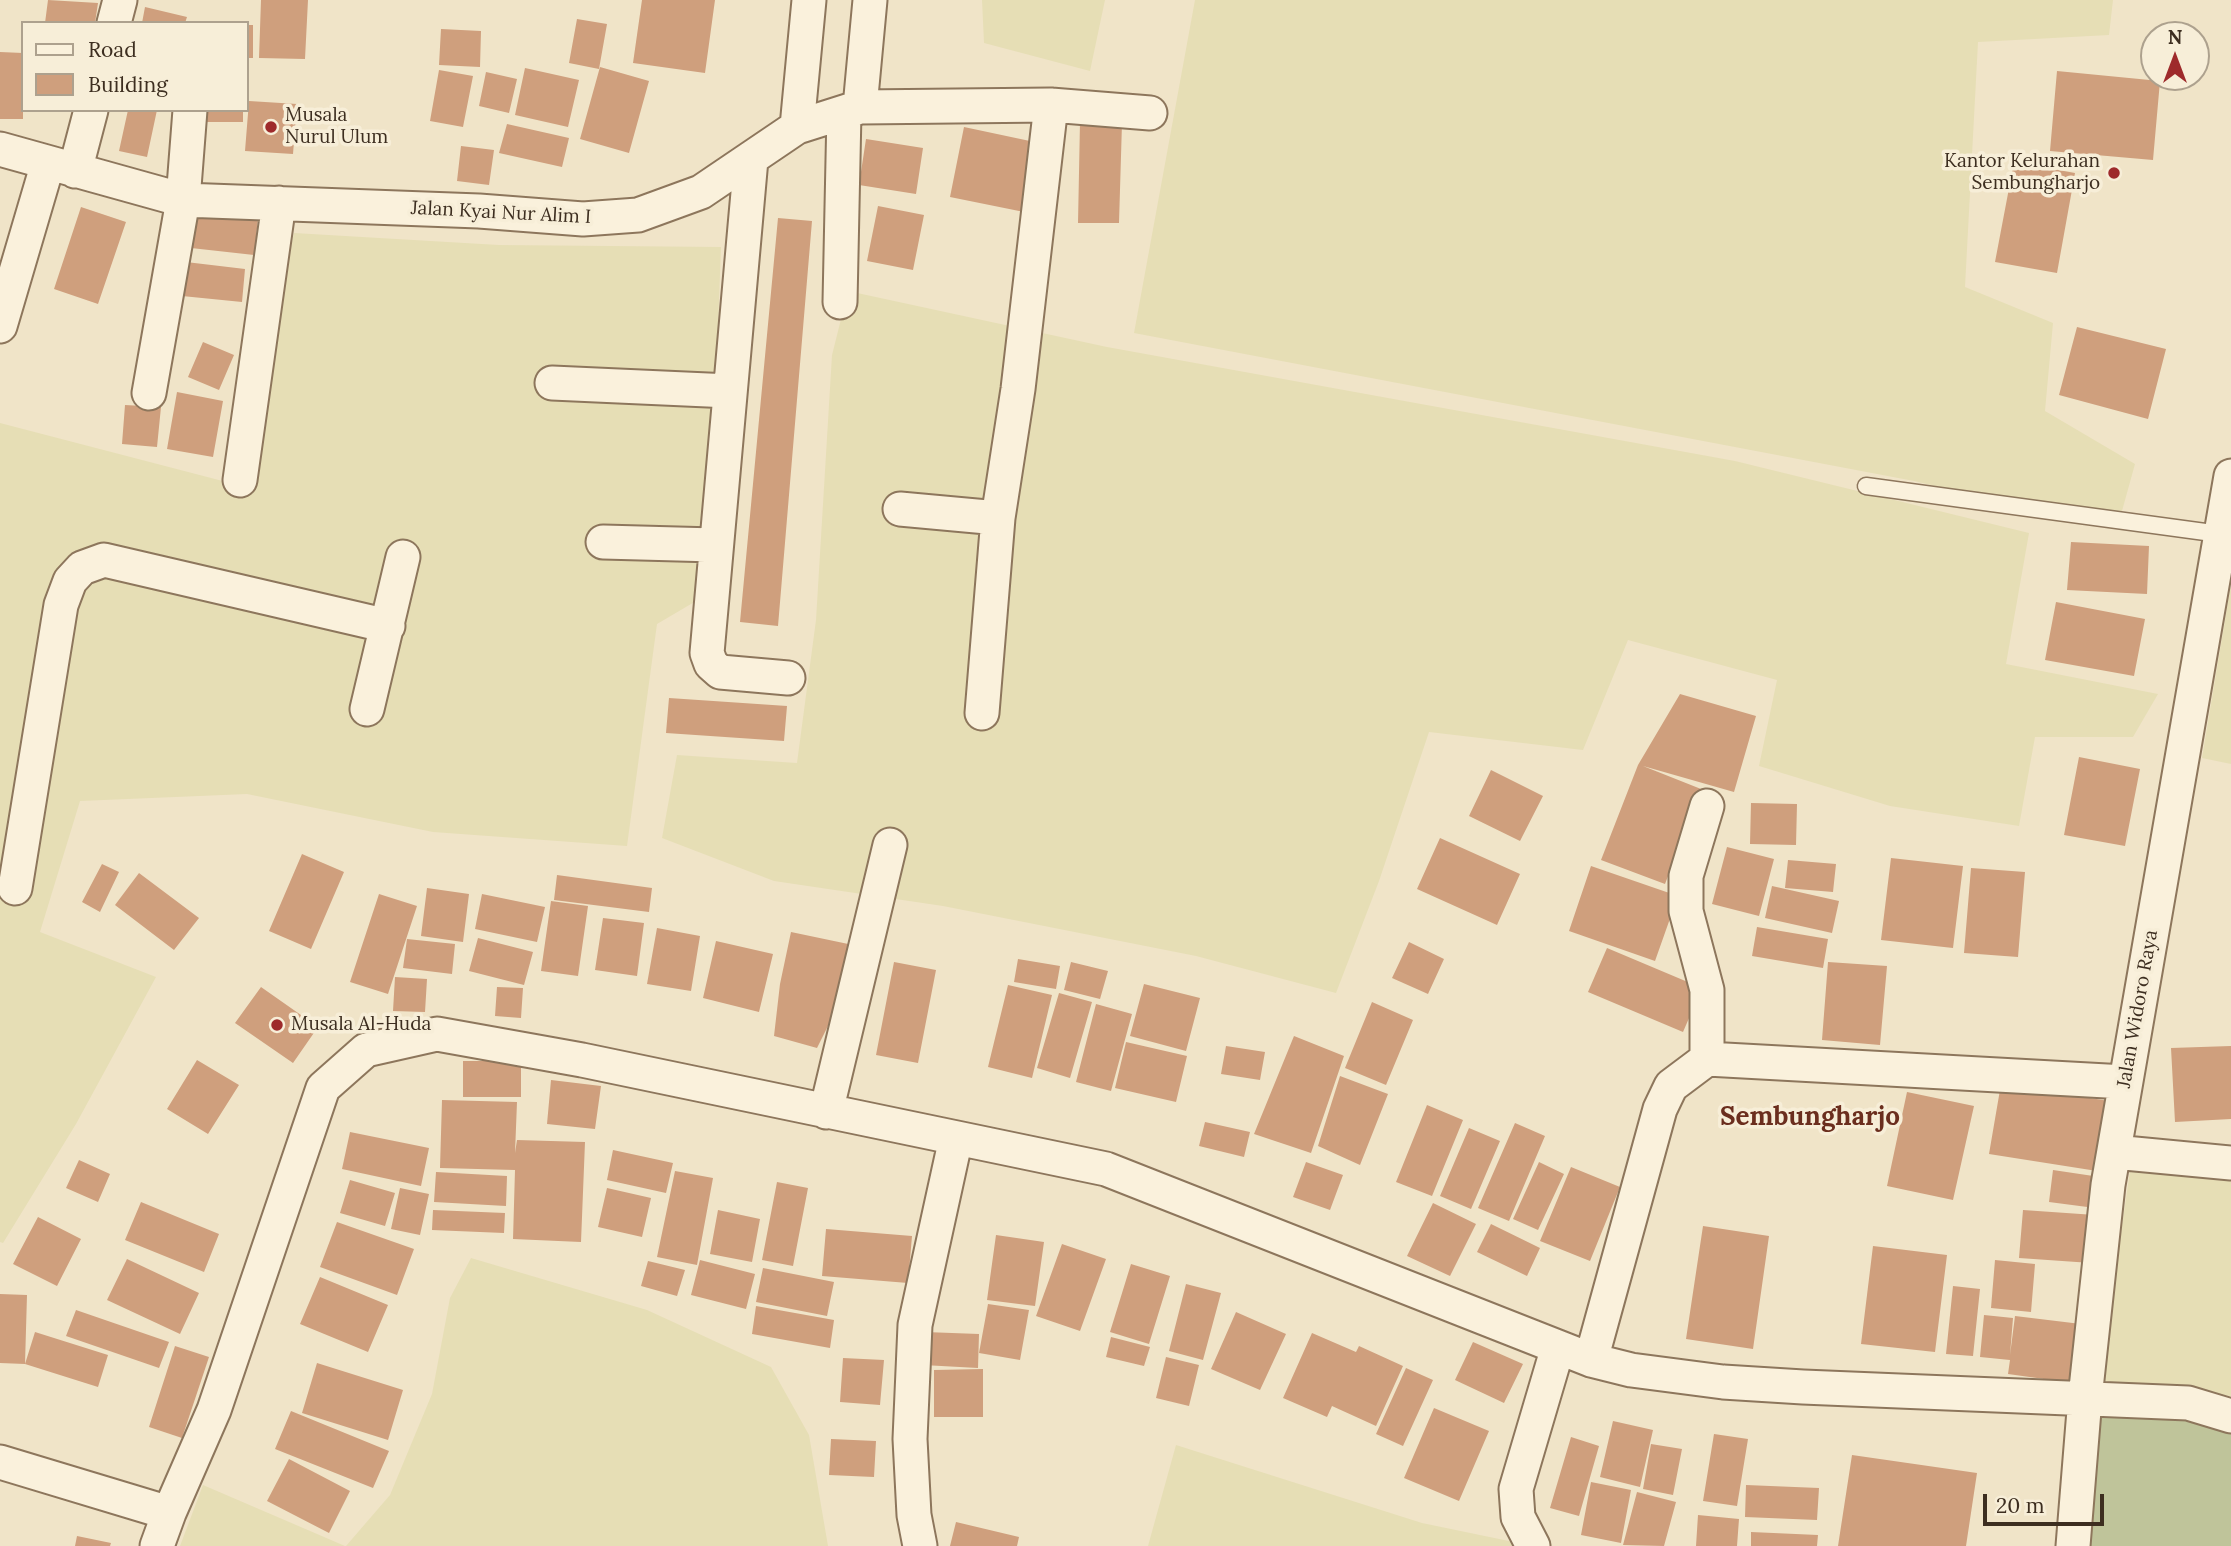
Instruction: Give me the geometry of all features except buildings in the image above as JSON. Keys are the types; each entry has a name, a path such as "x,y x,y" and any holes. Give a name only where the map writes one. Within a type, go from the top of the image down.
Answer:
{"street":[{"path":"115,21 120,0"},
{"path":"797,127 809,0"},
{"path":"840,302 852,110 870,0"},
{"path":"982,713 998,517 1018,389 1051,105"},
{"name":"Jalan Kyai Nur Alim I","path":"0,149 183,200 479,211 583,219 638,215 701,192 797,127 852,110 1051,105 1150,113"},
{"path":"0,326 62,167 90,112"},
{"path":"149,393 183,200 190,112"},
{"path":"751,159 706,653 711,664 720,672 788,678"},
{"path":"240,480 279,203"},
{"path":"552,383 730,391"},
{"name":"Jalan Widoro Raya","path":"2074,1546 2085,1398 2114,1152 2231,476"},
{"path":"900,509 998,517"},
{"path":"603,541 715,545"},
{"path":"367,709 403,557"},
{"path":"15,888 12,826 61,605 70,581 82,568 104,559 388,626"},
{"path":"1707,806 1686,876 1686,911 1707,990 1707,1059"},
{"path":"826,1112 890,845"},
{"path":"157,1546 214,1410 323,1088 366,1050 437,1034 582,1060 1106,1169 1591,1360 1631,1370 1723,1382 2188,1403 2231,1416"},
{"path":"1591,1360 1660,1109 1671,1086 1707,1059 2125,1082"},
{"path":"920,1546 914,1514 910,1438 915,1325 956,1138"},
{"path":"2114,1152 2231,1163"},
{"path":"1533,1546 1518,1517 1516,1489 1558,1347"},
{"path":"0,1462 169,1513"}],"lane":[{"path":"1866,486 2220,534"}],"shaded area":[{"path":"982,0 1105,0 1090,71 984,43"},
{"path":"1195,0 2113,0 2109,35 1978,42 1965,287 2053,323 2045,411 2135,464 2117,529 1914,481 1134,333"},
{"path":"294,233 499,245 721,247 708,594 657,624 627,846 433,832 247,794 80,801 40,932 156,977 76,1124 3,1243 0,1242 0,423 238,485"},
{"path":"848,291 1107,347 1735,461 2029,533 2006,664 2158,694 2133,737 2035,737 2019,826 1890,806 1759,766 1777,680 1628,640 1583,750 1429,732 1379,881 1336,993 1196,956 943,906 774,881 662,838 677,755 797,763 816,620 832,355"},
{"path":"2231,584 2231,764 2202,758"},
{"path":"2130,1171 2231,1178 2231,1396 2099,1384"},
{"path":"471,1258 647,1310 771,1367 809,1435 828,1546 346,1546 390,1495 432,1394 450,1298"},
{"path":"1176,1445 1422,1523 1533,1546 1148,1546"},
{"path":"203,1485 345,1546 180,1546"}],"green space":[{"path":"2096,1411 2196,1420 2231,1428 2231,1546 2082,1546"}],"place":[{"name":"Musala Nurul Ulum","path":"271,127"},
{"name":"Kantor Kelurahan Sembungharjo","path":"2114,173"},
{"name":"Musala Al-Huda","path":"277,1025"}],"district":[{"name":"Sembungharjo","path":"1810,1118"}]}
